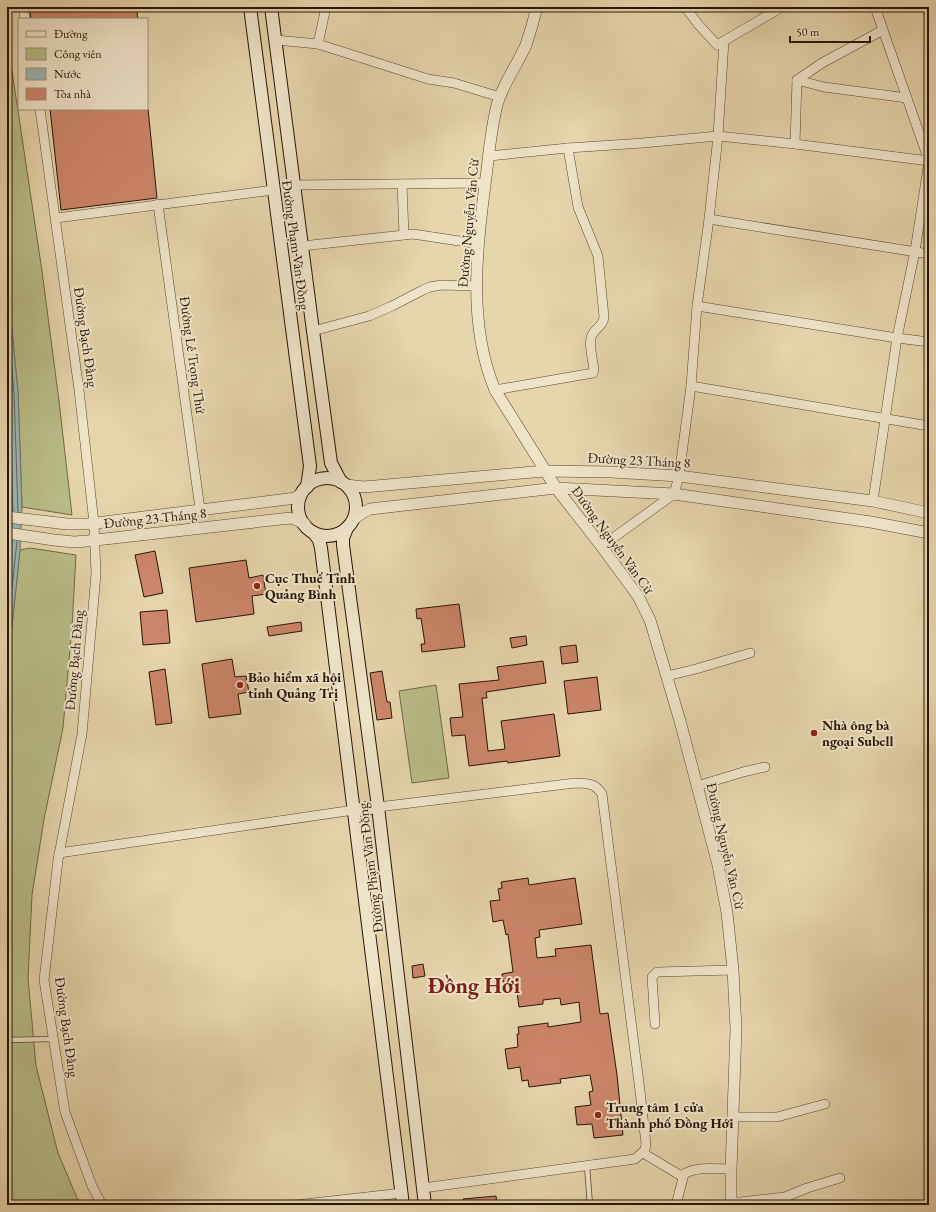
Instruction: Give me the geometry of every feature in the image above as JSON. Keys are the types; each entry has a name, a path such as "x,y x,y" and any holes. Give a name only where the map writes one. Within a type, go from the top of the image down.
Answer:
{"main road":[{"name":"Đường Phạm Văn Đồng","path":"250,7 310,466 305,490"},
{"name":"Đường Phạm Văn Đồng","path":"272,7 331,463 344,484"},
{"path":"328,478 337,480 344,484 355,498 356,507 350,524 339,534 331,536 314,532 301,519 299,500 305,490 318,479 328,478"},
{"name":"Đường Phạm Văn Đồng","path":"350,524 343,538 343,545 378,807 425,1205"},
{"name":"Đường Phạm Văn Đồng","path":"314,532 319,540 321,548 402,1199"},
{"path":"354,810 378,807"},
{"path":"402,1199 423,1188"}],"street":[{"path":"23,7 25,18"},
{"path":"318,44 326,7"},
{"name":"Đường Nguyễn Văn Cừ","path":"537,7 526,44 500,97 493,128 485,183 476,286 481,340 488,373 495,390 556,488 602,546 638,596 650,620 667,676 718,865 727,913 734,970 736,1029 731,1204"},
{"path":"685,7 698,24 717,44 782,7"},
{"path":"873,501 884,418 897,338 915,251 929,161 875,7"},
{"path":"797,80 822,63 883,30"},
{"path":"276,40 318,44 428,79 454,83 500,97"},
{"path":"602,546 674,494 679,476 691,386 697,306 709,219 718,136 724,41"},
{"path":"797,80 824,87 907,98"},
{"path":"795,144 797,80"},
{"name":"Đường Bạch Đằng","path":"40,110 79,390 94,523 96,574 82,734 59,853 44,980 65,1112 92,1186 102,1205"},
{"path":"489,156 718,136 929,161"},
{"path":"495,390 593,373 594,370 591,336 604,323 598,256 578,207 568,148"},
{"path":"294,185 485,183"},
{"path":"402,184 404,235"},
{"path":"56,218 274,190"},
{"name":"Đường Lê Trọng Thứ","path":"158,204 200,509"},
{"path":"709,219 929,254"},
{"path":"302,246 413,234 479,244"},
{"path":"313,331 369,316 430,287 441,285 476,286"},
{"path":"697,306 929,342"},
{"path":"691,386 929,426"},
{"name":"Đường 23 Tháng 8","path":"344,484 364,487 545,471 611,472 679,476 873,501 929,513"},
{"path":"350,524 362,513 370,509 556,488 674,494 872,522 929,533"},
{"name":"Đường 23 Tháng 8","path":"7,517 67,524 94,523 295,498 305,490"},
{"name":"Đường 23 Tháng 8","path":"7,533 74,542 290,518 305,524"},
{"path":"667,676 696,669 750,652"},
{"path":"697,786 765,767"},
{"path":"378,807 575,783 593,784 598,788 602,794 640,1091 646,1144 645,1150 635,1159 464,1181 423,1188"},
{"path":"59,853 354,810"},
{"path":"654,1024 652,977 657,972 734,970"},
{"path":"734,1117 777,1117 825,1104"},
{"path":"643,1152 683,1177"},
{"path":"676,1205 684,1174 690,1170 731,1170"},
{"path":"731,1204 785,1197 807,1188 840,1178"},
{"path":"296,1205 402,1199"}],"lane":[{"path":"7,1040 54,1039"},
{"path":"587,1166 590,1205"}],"green space":[{"path":"7,38 42,271 72,515 22,507 18,392 7,279"},
{"path":"30,548 76,555 72,627 63,728 44,819 32,895 28,978 36,1066 58,1153 80,1205 7,1205 7,673 20,550"},
{"path":"436,685 449,778 412,783 399,691"}],"water":[{"path":"7,279 18,392 22,507 20,550 7,673"}],"building":[{"path":"29,7 136,7 138,18 31,18"},
{"path":"148,109 157,198 61,210 50,110"},
{"path":"155,551 163,593 144,597 135,555"},
{"path":"246,560 249,578 263,575 266,594 252,596 254,614 196,622 189,568"},
{"path":"459,604 465,647 422,652 421,644 425,644 421,618 417,619 416,609"},
{"path":"167,610 170,643 143,645 140,612"},
{"path":"301,622 302,631 269,636 267,627"},
{"path":"526,636 527,645 512,648 510,638"},
{"path":"576,645 578,662 562,664 560,647"},
{"path":"232,659 235,677 246,676 249,692 238,694 241,714 209,718 202,664"},
{"path":"543,661 546,683 486,692 487,698 482,698 488,751 505,749 501,721 554,714 560,756 508,763 507,761 469,766 465,735 452,736 450,718 463,717 459,684 499,680 497,667"},
{"path":"165,669 172,723 156,725 149,672"},
{"path":"382,671 387,702 390,702 392,718 377,720 370,673"},
{"path":"597,677 601,710 568,714 564,681"},
{"path":"528,878 529,885 575,878 582,924 539,930 540,937 535,938 537,958 556,956 555,949 591,945 600,1014 608,1013 617,1075 623,1135 594,1138 592,1124 577,1125 575,1107 591,1105 589,1092 593,1091 590,1075 560,1079 561,1083 529,1087 528,1080 522,1081 520,1067 508,1069 505,1049 518,1047 518,1027 548,1023 548,1027 581,1022 579,1002 561,1005 560,998 543,1000 543,1004 519,1007 517,992 505,993 502,974 513,972 508,934 506,935 503,920 493,922 490,901 500,900 498,889 502,888 501,882"},
{"path":"423,964 425,976 413,978 412,966"},
{"path":"496,1196 497,1205 463,1205 463,1199"}],"place":[{"name":"Cục Thuế Tỉnh Quảng Bình","path":"257,586"},
{"name":"Bảo hiểm xã hội tỉnh Quảng Trị","path":"240,685"},
{"name":"Nhà ông bà ngoại Subell","path":"814,733"},
{"name":"Trung tâm 1 cửa Thành phố Đồng Hới","path":"598,1115"}],"district":[{"name":"Đồng Hới","path":"474,985"}]}
